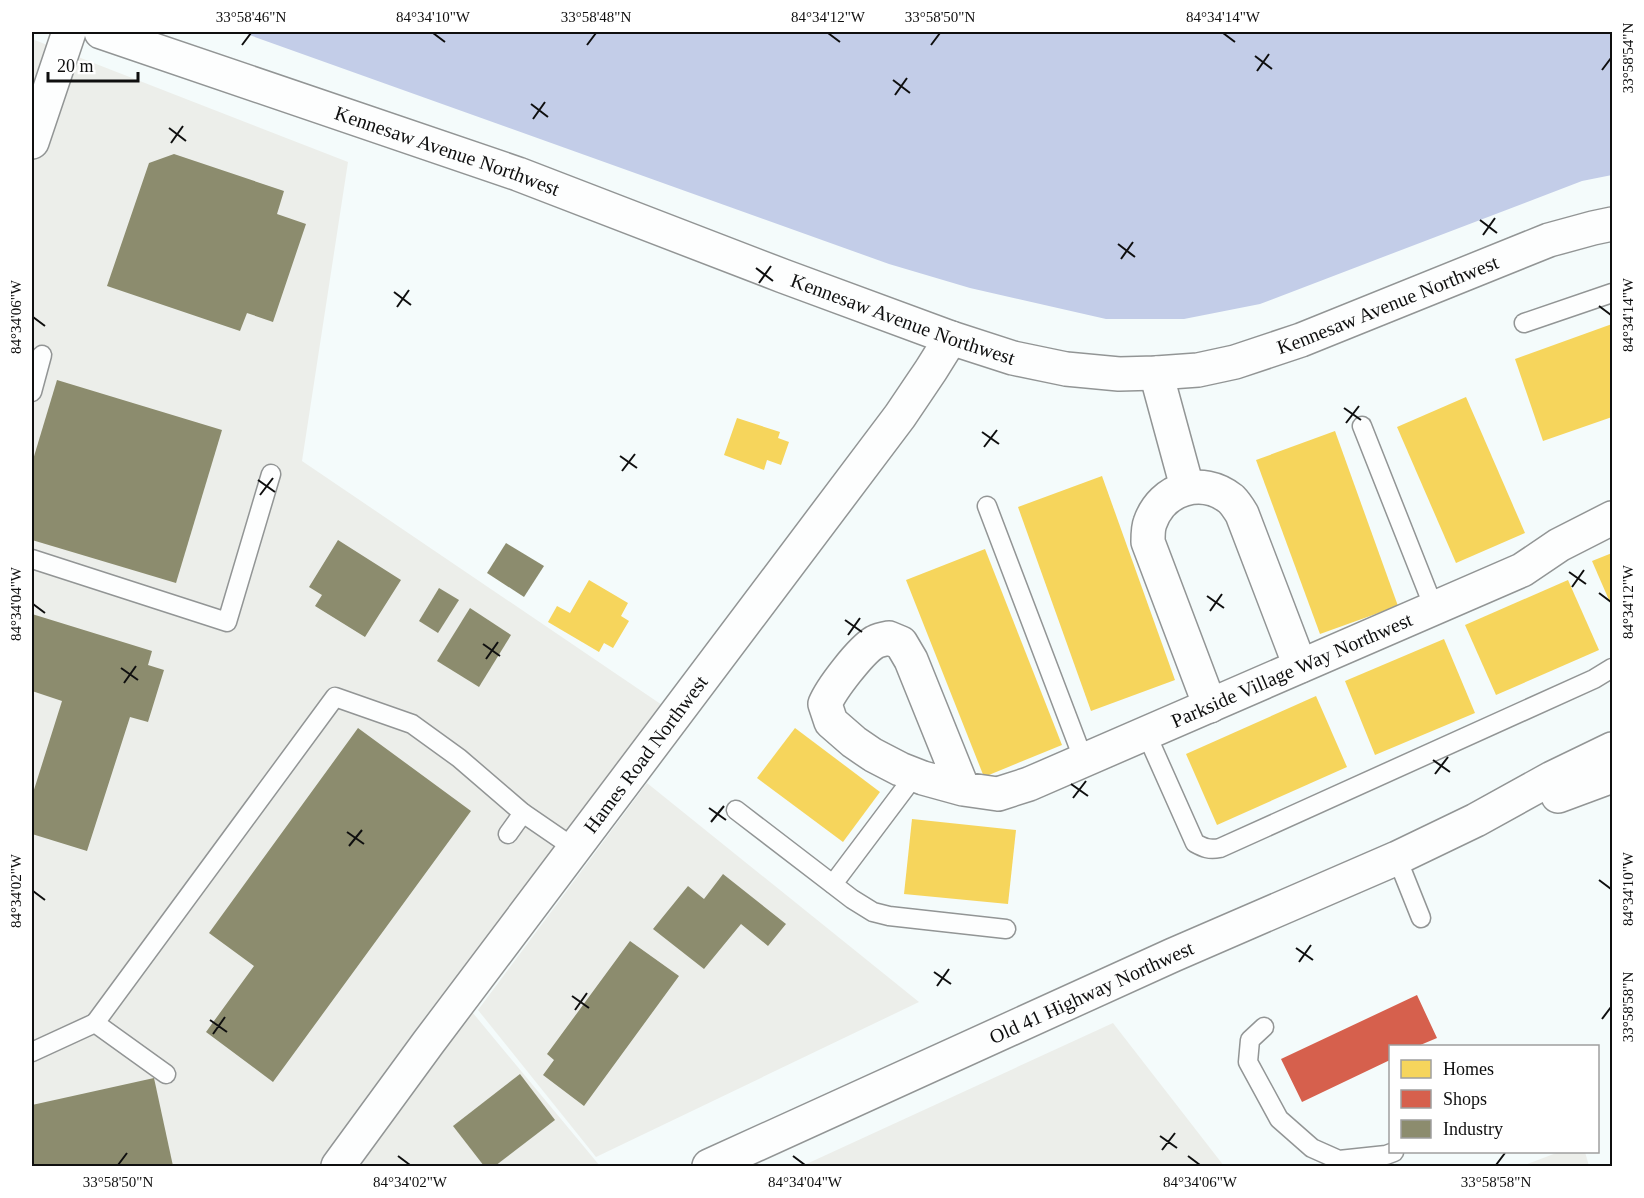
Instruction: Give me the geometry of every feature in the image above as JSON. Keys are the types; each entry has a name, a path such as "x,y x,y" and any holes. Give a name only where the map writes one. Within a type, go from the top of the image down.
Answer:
{"street":[{"path":"32,142 69,32"},
{"name":"Kennesaw Avenue Northwest","path":"101,32 518,174 951,338 1013,358 1066,369 1119,374 1156,373 1198,370 1235,362 1301,340 1549,240 1612,224"},
{"name":"Hames Road Northwest","path":"338,1167 428,1043 900,416 951,338"},
{"path":"1156,373 1187,488"},
{"path":"1210,706 1148,542 1149,525 1155,510 1163,500 1179,490 1199,486 1212,488 1232,500 1242,514 1300,666"},
{"name":"Parkside Village Way Northwest","path":"963,789 911,660 901,643 889,638 874,642 829,694 825,704 831,722 854,742 900,770 963,789 998,794 1084,761 1522,570 1559,546 1612,518"},
{"name":"Old 41 Highway Northwest","path":"709,1167 1163,960 1397,858 1476,820 1552,778 1612,749"},
{"name":"Old 41 Highway Northwest","path":"1476,820 1563,794 1612,776"}],"lane":[{"path":"1524,323 1612,293"},
{"path":"32,392 42,355"},
{"path":"1362,426 1434,608"},
{"path":"32,559 227,622 271,474"},
{"path":"987,506 1084,761"},
{"path":"1146,733 1195,843 1206,849 1213,849 1220,848 1594,679 1612,668"},
{"path":"32,1052 95,1023 335,697 412,724 459,758 523,813 574,848"},
{"path":"833,884 915,775"},
{"path":"736,810 866,908 880,914 1006,929"},
{"path":"508,834 523,813"},
{"path":"1397,858 1421,918"},
{"path":"95,1023 166,1074"},
{"path":"1264,1027 1250,1040 1248,1062 1279,1119 1312,1148 1339,1160 1391,1153"}],"shaded area":[{"path":"241,32 1612,32 1612,175 1582,181 1260,304 1184,319 1106,319 970,288 889,264"},
{"path":"32,39 348,162 302,461 665,707 453,989 600,1166 32,1166"},
{"path":"647,783 919,1002 596,1157 478,1010"},
{"path":"1113,1023 1224,1166 802,1166"},
{"path":"1556,1153 1585,1153 1589,1166 1522,1166"}],"building: Homes":[{"path":"1612,324 1612,417 1543,441 1515,359"},
{"path":"1466,397 1525,533 1456,563 1397,427"},
{"path":"737,418 780,432 778,438 789,442 781,465 767,460 764,470 724,455"},
{"path":"1335,431 1398,606 1320,634 1256,460"},
{"path":"1102,476 1175,680 1091,711 1018,507"},
{"path":"985,549 1062,745 984,777 906,580"},
{"path":"1612,553 1612,607 1592,561"},
{"path":"589,580 628,603 621,616 629,621 613,648 604,643 599,652 548,622 557,606 570,613"},
{"path":"1568,580 1599,650 1496,695 1465,625"},
{"path":"1444,639 1475,713 1375,755 1345,681"},
{"path":"1316,696 1347,767 1217,825 1186,754"},
{"path":"795,728 880,792 843,842 757,778"},
{"path":"912,819 1016,830 1008,904 904,894"}],"building: Shops":[{"path":"1417,995 1437,1038 1420,1045 1389,1045 1389,1060 1302,1102 1281,1059"}],"building: Industry":[{"path":"174,154 284,191 277,214 306,224 273,322 247,313 240,331 107,286 149,163"},
{"path":"57,380 222,430 176,583 32,540 32,463"},
{"path":"338,540 401,580 365,637 315,606 322,595 309,587"},
{"path":"506,543 544,566 524,597 487,573"},
{"path":"439,588 459,600 438,633 419,621"},
{"path":"470,608 511,635 479,687 437,661"},
{"path":"32,614 152,651 148,665 164,670 148,722 130,717 87,851 32,834 32,796 62,701 32,691"},
{"path":"358,728 471,811 273,1082 206,1032 254,966 209,933"},
{"path":"723,874 786,924 768,946 741,924 704,969 653,929 688,886 704,899"},
{"path":"630,941 679,976 584,1106 543,1075 554,1060 547,1054"},
{"path":"520,1074 555,1120 495,1166 484,1166 453,1126"},
{"path":"154,1078 173,1166 32,1166 32,1105"}]}
